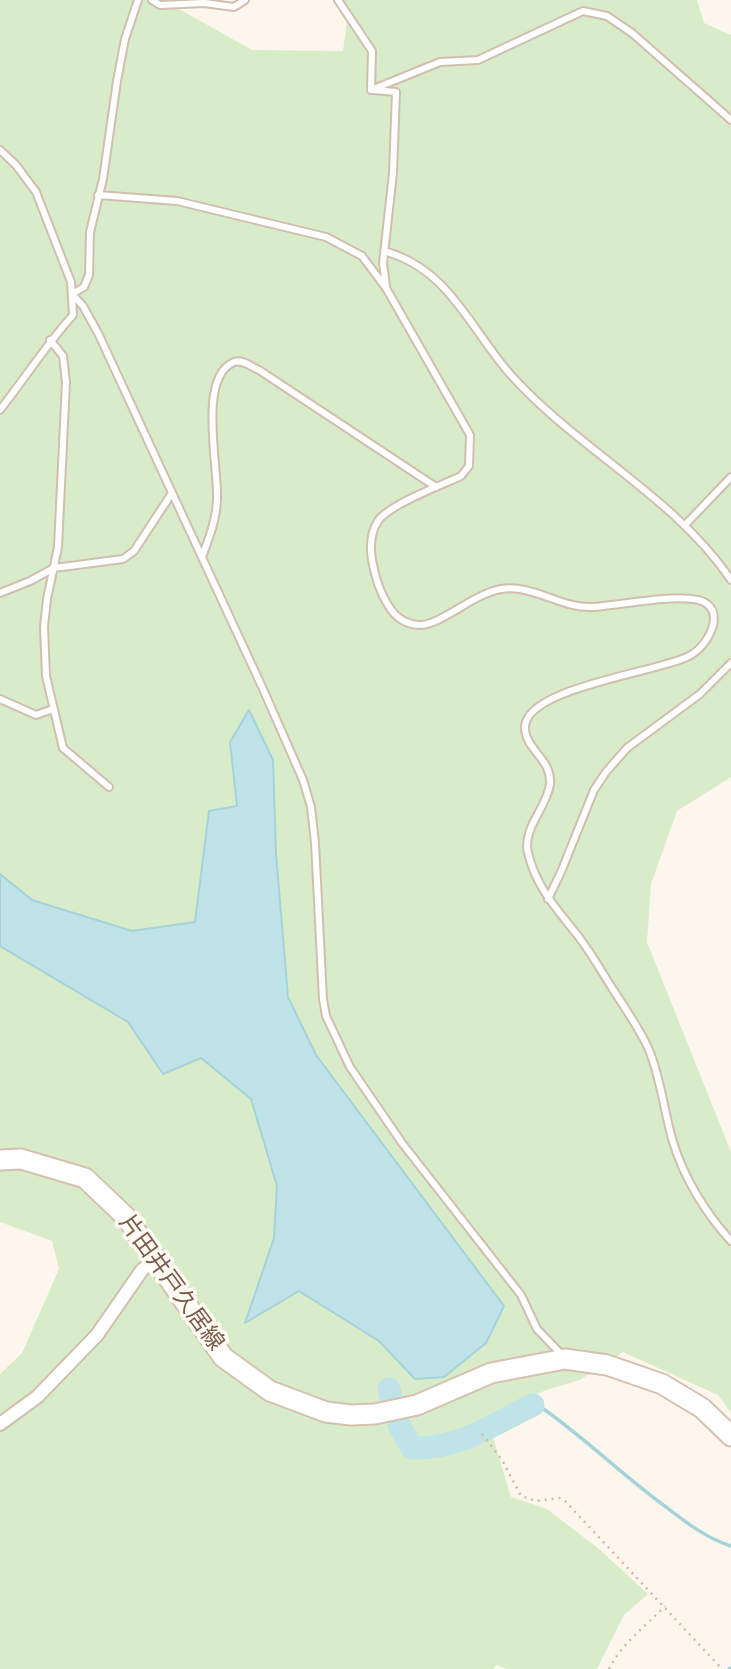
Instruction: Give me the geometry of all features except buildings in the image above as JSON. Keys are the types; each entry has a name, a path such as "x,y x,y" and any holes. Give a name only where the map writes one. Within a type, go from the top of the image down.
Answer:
{"main road":[{"name":"片田井戸久居線","path":"0,1160 21,1159 85,1178 126,1217 223,1357 270,1391 326,1412 351,1415 390,1411 417,1405 491,1373 565,1359 607,1364 662,1384 702,1408 731,1437"}],"street":[{"path":"0,1424 37,1397 97,1335 142,1270 155,1260"}],"lane":[{"path":"72,294 84,287 89,275 90,232 125,39 138,0"},
{"path":"152,0 160,5 204,2 234,7 245,0"},
{"path":"338,0 372,51 371,90"},
{"path":"371,90 440,62 478,60 583,11 607,16 632,33 731,120"},
{"path":"371,90 396,92 393,173 384,251 386,288"},
{"path":"0,150 16,165 36,192 71,282 72,294 72,315 50,340 0,410"},
{"path":"98,195 177,201 326,237 362,256 386,288 470,435 469,466 461,476 388,511 378,521 372,535 370,550 375,580 388,606 399,619 410,625 426,625 482,594 520,588 590,608 633,601 694,599 705,602 713,611 714,624 708,637 690,656 673,663 569,690 535,710 525,721 525,733 550,773 550,787 526,842 528,857 548,900 582,941 649,1050 674,1145 709,1217 731,1241"},
{"path":"384,251 421,266 444,285 511,375 537,401 685,525 716,557 731,580"},
{"path":"72,294 83,306 98,333 303,780 311,807 315,843 326,1016 350,1067 402,1143 521,1295 537,1329 565,1359"},
{"path":"50,340 63,356 66,382 63,469 54,568 47,600 44,649 46,676 63,748 109,788"},
{"path":"202,557 213,527 217,499 213,407 215,391 220,374 234,362 242,362 259,370 436,487"},
{"path":"685,525 731,477"},
{"path":"0,593 54,568 122,559 134,551 172,493"},
{"path":"548,900 594,790 606,772 627,748 700,694 731,663"},
{"path":"0,699 36,715 53,709"}],"path":[{"path":"482,1434 502,1460 521,1496 536,1500 560,1498 565,1502 722,1669"},
{"path":"609,1669 627,1642 665,1606"}],"green space":[{"path":"0,0 163,0 252,50 343,51 348,14 342,0 697,0 704,23 731,35 731,777 677,811 651,884 647,942 731,1152 731,1413 718,1395 623,1352 580,1380 546,1390 487,1417 511,1497 547,1509 599,1549 648,1594 624,1615 597,1669 507,1669 496,1665 494,1669 0,1669 0,1374 22,1353 59,1269 52,1241 0,1222 0,946 128,1022 162,1074 201,1058 251,1099 277,1186 274,1238 245,1322 299,1291 379,1341 415,1379 444,1377 316,1055 288,997 276,854 273,760 230,742 237,806 209,811 195,922 132,931 32,900 0,874"}],"water":[{"path":"249,710 273,760 276,854 288,997 316,1055 504,1306 486,1343 444,1377 415,1379 379,1341 299,1291 245,1323 274,1238 277,1186 251,1099 201,1058 163,1074 128,1022 0,946 0,874 32,900 132,931 195,922 209,811 237,806 230,742"}],"waterway":[{"path":"389,1389 392,1402"},
{"path":"533,1405 538,1405 555,1417 689,1524 713,1539 731,1546"},
{"path":"399,1425 412,1448 429,1448 475,1434 533,1405"}]}
